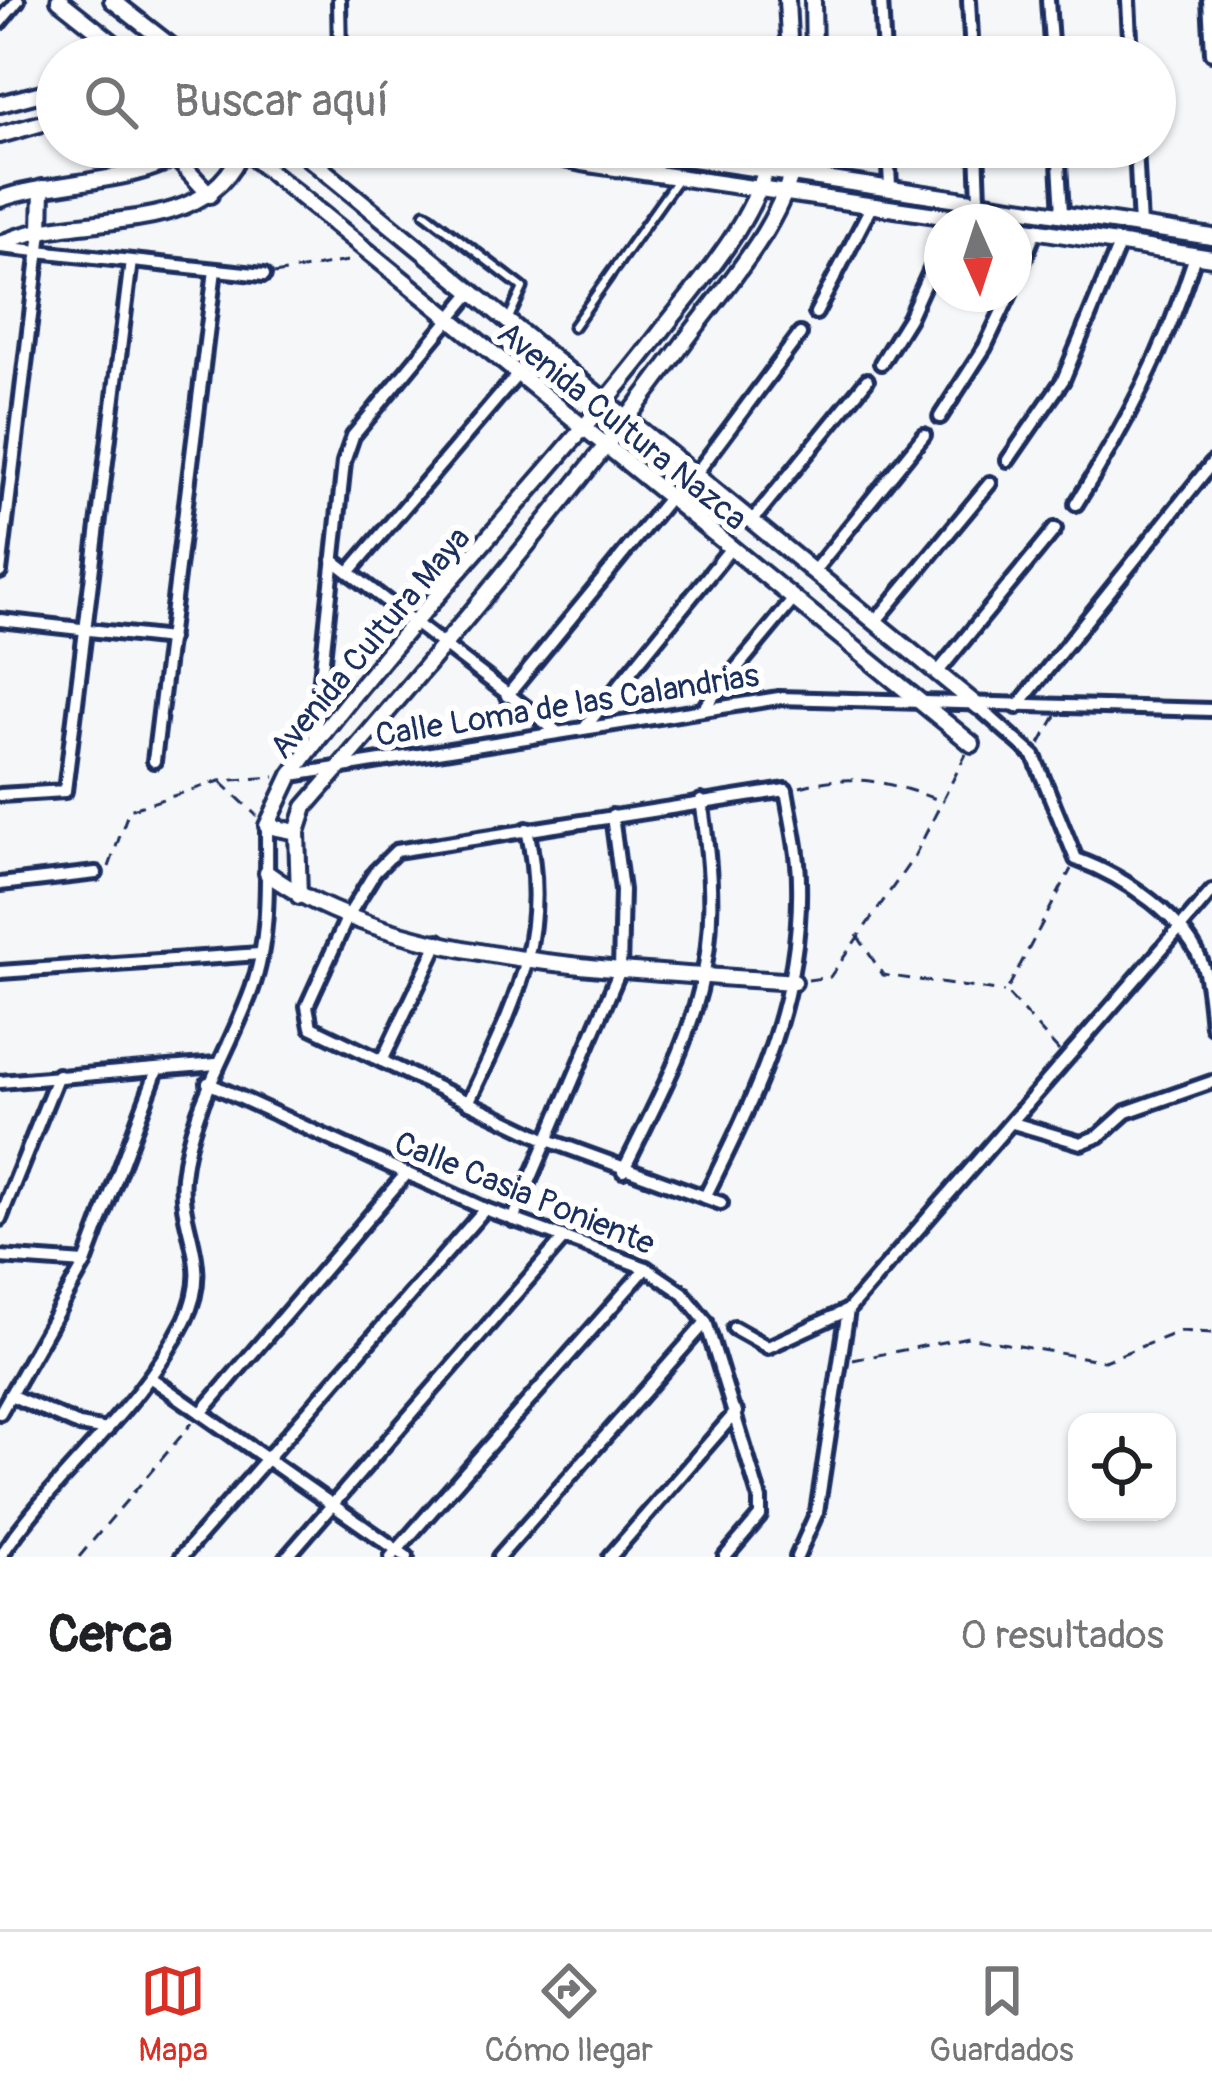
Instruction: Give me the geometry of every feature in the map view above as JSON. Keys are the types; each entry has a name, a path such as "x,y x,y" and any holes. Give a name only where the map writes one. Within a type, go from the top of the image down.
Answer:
{"street":[{"path":"0,22 18,0"},
{"path":"59,0 104,36"},
{"path":"339,0 340,36"},
{"path":"787,0 789,36"},
{"path":"813,0 814,36"},
{"path":"881,0 883,36"},
{"path":"968,0 971,36"},
{"path":"1048,0 1051,36"},
{"path":"1128,0 1130,36"},
{"path":"1209,0 1212,52"},
{"path":"117,2 159,36"},
{"path":"0,104 36,95"},
{"path":"0,135 36,125"},
{"path":"0,199 122,168"},
{"path":"192,168 210,195"},
{"path":"0,246 41,232 156,214 210,195 235,168"},
{"name":"Avenida Cultura Nazca","path":"266,168 972,744"},
{"name":"Avenida Cultura Nazca","path":"321,168 980,707"},
{"path":"622,168 924,214"},
{"name":"Avenida Cultura Maya","path":"0,1557 31,1510 65,1480 151,1378 187,1315 200,1260 183,1178 208,1083 254,985 267,873 267,826 291,775 606,402 740,228 768,168"},
{"path":"774,168 1212,237"},
{"name":"Avenida Cultura Maya","path":"297,832 305,807 627,419 789,192 794,168"},
{"path":"889,168 890,186"},
{"path":"978,168 980,200"},
{"path":"1059,168 1062,213"},
{"path":"1137,168 1140,227"},
{"path":"0,572 39,251 42,188"},
{"path":"816,313 872,205"},
{"path":"1032,229 1212,258"},
{"path":"1032,240 1036,230"},
{"path":"1008,460 1063,380 1119,244"},
{"path":"0,246 264,275"},
{"path":"1076,504 1129,422 1171,330 1195,256"},
{"path":"0,795 65,791 131,261"},
{"path":"154,761 215,270"},
{"path":"881,363 924,285"},
{"path":"314,744 344,462 353,436 472,292"},
{"path":"940,417 1002,312"},
{"path":"695,475 800,334"},
{"path":"351,570 518,374"},
{"path":"752,521 867,380"},
{"path":"813,572 924,435"},
{"path":"1017,707 1212,464"},
{"path":"875,622 990,483"},
{"path":"507,695 669,497"},
{"path":"938,673 1055,529"},
{"path":"586,726 731,548"},
{"path":"333,560 556,730"},
{"path":"706,705 794,599"},
{"path":"0,620 170,639"},
{"name":"Calle Loma de las Calandrias","path":"291,775 706,705 779,698 1212,710"},
{"path":"980,707 1034,756 1076,859 1116,876 1180,928 1203,966 1212,1026"},
{"path":"705,1197 777,1043 794,982 800,877 786,790 396,851 374,872 348,916 307,1006 311,1028 544,1139 721,1203"},
{"path":"623,1171 682,1053 706,975 712,938 711,863 701,801"},
{"path":"513,1220 620,970 622,890 612,816"},
{"path":"267,826 297,832 298,896"},
{"path":"468,1103 530,962 538,914 527,829"},
{"path":"0,884 96,873"},
{"path":"267,873 298,896 348,916 530,962 794,982"},
{"path":"734,1328 768,1347 848,1310 1212,891"},
{"path":"382,1060 439,940"},
{"path":"0,971 260,954"},
{"path":"0,1082 217,1064"},
{"path":"0,1413 85,1263 157,1070"},
{"path":"0,1219 58,1075"},
{"path":"1013,1123 1057,1140 1082,1143 1099,1136 1126,1112 1212,1082"},
{"name":"Calle Casia Poniente","path":"208,1083 485,1209 646,1268 682,1293 706,1322 760,1499 760,1516 725,1557"},
{"path":"201,1413 405,1174"},
{"path":"182,1557 485,1209"},
{"path":"287,1557 564,1238"},
{"path":"0,1257 85,1263"},
{"path":"151,1378 398,1554 646,1268"},
{"path":"797,1557 817,1512 848,1310"},
{"path":"499,1557 706,1322"},
{"path":"10,1395 79,1425 107,1430"},
{"path":"610,1557 736,1412"}],"lane":[{"path":"573,327 681,174"},
{"path":"425,213 523,288 508,322"}],"path":[{"path":"264,275 374,257"},
{"path":"1034,756 1061,707"},
{"path":"794,982 830,977 856,933 914,856 972,744"},
{"path":"96,873 110,867 129,810 220,781 291,775"},
{"path":"786,790 840,776 899,785 941,801"},
{"path":"220,781 267,826"},
{"path":"1006,992 1076,859"},
{"path":"856,933 884,975 1006,992 1068,1062"},
{"path":"841,1364 968,1337 1104,1361 1181,1331 1212,1333"},
{"path":"80,1557 201,1413"}]}
